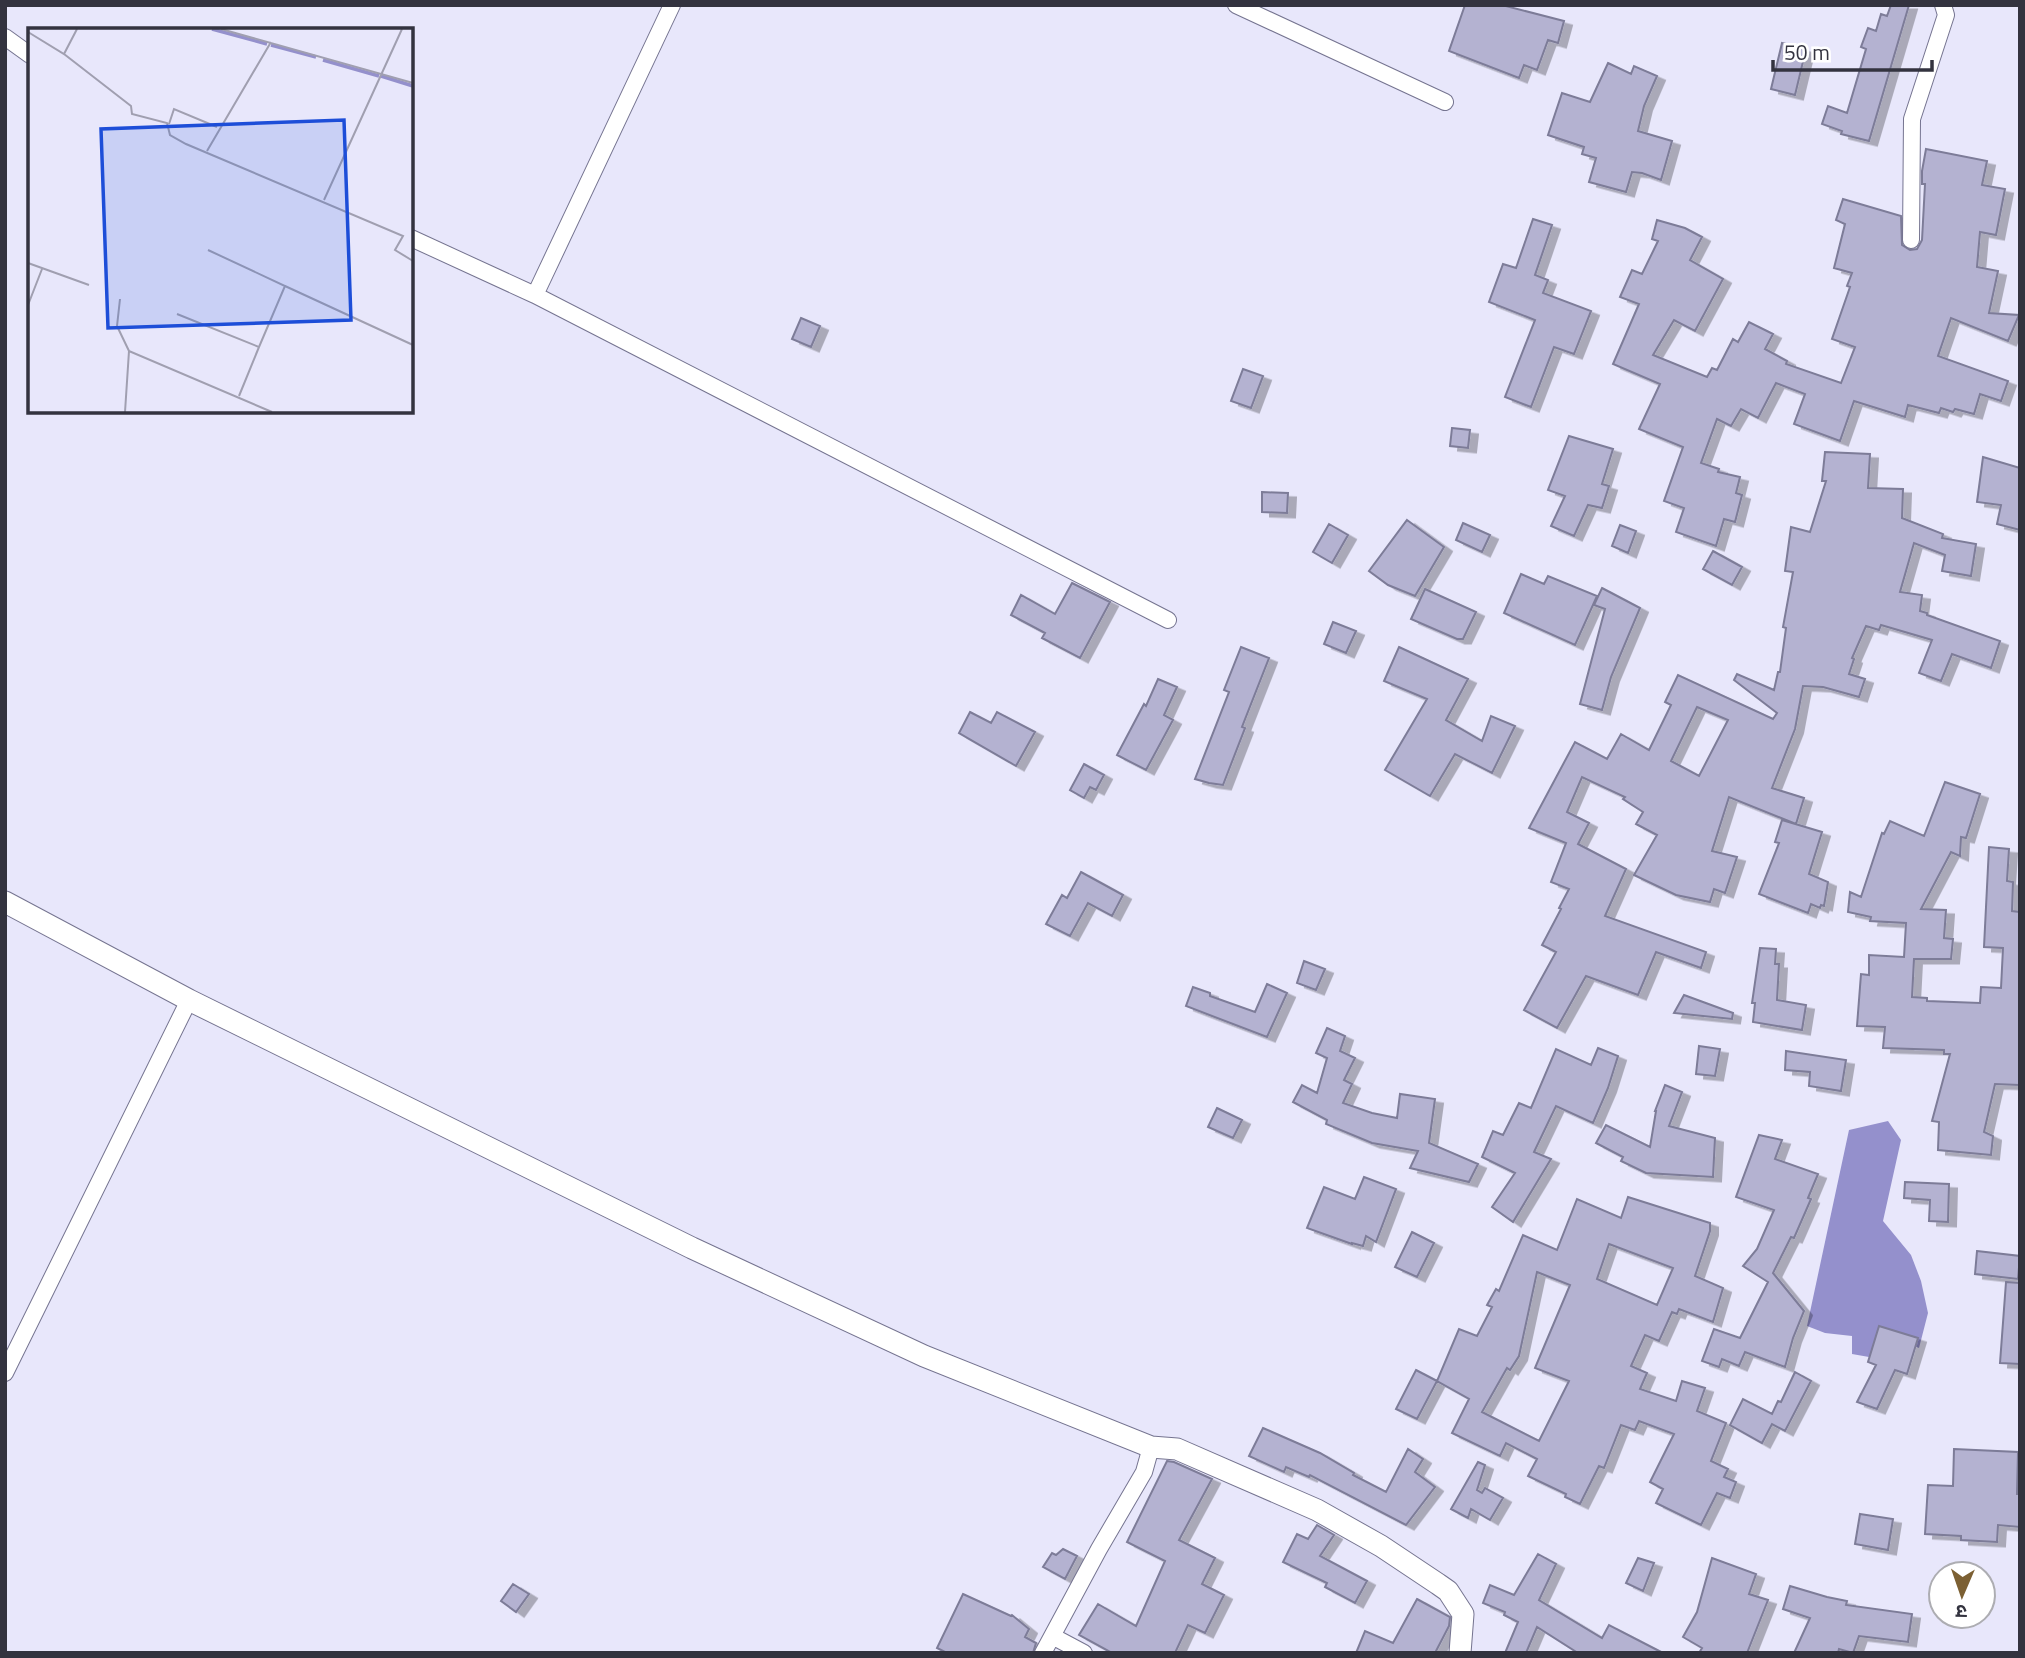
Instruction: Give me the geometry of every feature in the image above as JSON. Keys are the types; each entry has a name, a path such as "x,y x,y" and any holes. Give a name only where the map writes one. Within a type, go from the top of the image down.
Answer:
{"street":[{"path":"535,295 672,5"},
{"path":"1236,5 1445,102"},
{"path":"1911,240 1912,119 1946,15 1943,5"},
{"path":"5,37 28,54"},
{"path":"413,238 535,295 1168,620"},
{"path":"5,902 189,1000 692,1248 924,1356 1151,1447 1177,1449 1317,1510 1381,1546 1448,1591 1463,1614 1460,1653"},
{"path":"5,1373 189,1000"},
{"path":"1043,1653 1144,1472 1151,1447"},
{"path":"1054,1637 1084,1653"}],"shaded area":[{"path":"1888,1121 1901,1140 1883,1221 1911,1255 1921,1281 1928,1313 1919,1348 1881,1333 1869,1357 1852,1354 1852,1336 1825,1333 1807,1326 1849,1130"}],"building":[{"path":"1465,5 1502,5 1564,21 1558,43 1548,40 1537,70 1524,65 1519,78 1449,51"},
{"path":"1891,5 1909,5 1869,141 1841,134 1842,131 1822,124 1828,106 1847,113 1866,49 1861,47 1868,28 1876,31 1881,14 1887,16"},
{"path":"1782,43 1806,49 1795,95 1771,89"},
{"path":"1608,63 1631,74 1634,66 1657,76 1644,106 1638,131 1672,141 1661,180 1632,172 1626,192 1589,182 1596,158 1582,154 1584,147 1548,135 1562,93 1590,102"},
{"path":"1926,149 1987,161 1982,185 2005,189 1996,235 1980,232 1977,267 1998,271 1989,313 2019,315 2008,341 1951,318 1938,356 2008,381 2001,401 1980,394 1974,414 1941,408 1939,413 1908,405 1905,417 1854,401 1840,441 1794,424 1805,394 1776,383 1758,418 1741,409 1731,426 1717,419 1701,463 1719,469 1718,472 1740,477 1736,493 1742,495 1735,522 1724,519 1716,546 1676,532 1684,508 1664,501 1683,447 1639,429 1660,384 1613,364 1639,304 1620,297 1632,270 1642,274 1658,241 1652,239 1657,220 1685,228 1702,237 1690,260 1723,279 1695,331 1674,320 1653,355 1707,377 1712,368 1717,370 1733,339 1738,342 1749,322 1773,334 1765,349 1787,361 1786,364 1841,383 1855,347 1832,339 1850,287 1847,286 1852,273 1834,268 1845,224 1836,220 1843,199 1901,216 1902,245 1910,250 1917,249 1922,240 1925,184 1922,184 1922,171"},
{"path":"1533,219 1552,225 1535,275 1548,280 1543,293 1591,311 1574,354 1554,347 1531,407 1505,397 1535,320 1489,302 1503,264 1516,268"},
{"path":"801,318 820,326 811,347 792,339"},
{"path":"1243,369 1263,376 1251,408 1231,401"},
{"path":"1452,428 1470,430 1468,448 1450,446"},
{"path":"1569,436 1613,449 1602,484 1609,486 1602,508 1588,505 1574,536 1551,526 1565,496 1548,490"},
{"path":"1825,452 1870,454 1868,488 1903,489 1902,518 1943,534 1942,538 1976,544 1971,576 1942,571 1945,555 1914,543 1900,592 1922,595 1920,611 1927,615 2000,641 1991,668 1952,654 1941,681 1919,673 1932,640 1881,625 1879,630 1866,626 1852,658 1854,659 1849,674 1865,679 1859,697 1823,687 1803,686 1795,729 1772,788 1804,798 1796,824 1729,797 1712,851 1737,857 1725,893 1714,889 1710,902 1676,895 1634,875 1657,835 1636,824 1643,812 1623,799 1625,797 1582,777 1567,812 1589,823 1578,844 1626,869 1605,916 1706,952 1701,968 1656,952 1638,995 1586,976 1557,1028 1524,1010 1556,952 1542,945 1569,889 1551,882 1566,843 1529,828 1575,742 1607,759 1621,734 1649,750 1671,705 1665,702 1678,675 1773,719 1777,713 1734,680 1737,674 1774,690 1780,672 1786,628 1783,627 1793,572 1785,571 1791,527 1810,532 1826,481 1822,481","holes":["1697,707 1728,720 1699,776 1671,761"]},
{"path":"1983,457 2020,468 2020,530 1997,524 2001,505 1977,502"},
{"path":"1262,492 1288,493 1287,513 1262,512"},
{"path":"1407,520 1444,547 1415,596 1388,585 1369,571"},
{"path":"1463,523 1490,535 1482,552 1456,540"},
{"path":"1329,524 1348,535 1332,563 1313,552"},
{"path":"1620,525 1636,531 1628,553 1612,546"},
{"path":"1713,551 1742,567 1732,585 1703,569"},
{"path":"1521,574 1544,584 1548,576 1597,596 1575,645 1504,613"},
{"path":"1072,583 1110,602 1080,658 1042,638 1045,633 1011,615 1021,595 1055,614"},
{"path":"1602,588 1640,608 1611,677 1602,710 1580,704 1605,609 1594,605"},
{"path":"1425,589 1476,612 1463,639 1457,639 1411,619"},
{"path":"1333,622 1356,631 1346,653 1324,644"},
{"path":"1241,647 1269,658 1242,727 1245,728 1223,785 1195,779 1229,692 1224,690"},
{"path":"1399,647 1468,679 1446,720 1482,741 1491,716 1515,726 1492,773 1455,754 1430,796 1385,770 1427,699 1384,681"},
{"path":"1158,679 1177,687 1164,715 1173,720 1146,770 1117,755 1144,704 1146,706"},
{"path":"970,712 991,723 997,712 1035,732 1016,766 959,733"},
{"path":"1084,764 1104,775 1096,790 1090,787 1084,798 1070,790"},
{"path":"1945,782 1980,794 1966,838 1961,837 1960,856 1951,852 1921,909 1946,910 1944,938 1953,939 1951,959 1914,959 1912,997 1927,998 1927,1001 1980,1003 1981,987 2001,988 2003,948 1984,947 1989,847 2009,849 2007,881 2013,882 2012,911 2020,912 2019,1085 1995,1084 1984,1132 1993,1136 1991,1155 1938,1150 1939,1122 1932,1121 1950,1054 1944,1054 1944,1050 1883,1048 1885,1027 1857,1026 1861,974 1869,975 1869,955 1904,957 1906,923 1870,921 1871,917 1848,912 1850,892 1861,897 1882,833 1884,834 1890,821 1924,836"},
{"path":"1782,820 1822,832 1809,874 1828,882 1824,906 1821,905 1820,908 1811,904 1808,913 1759,894 1779,843 1775,842"},
{"path":"1081,872 1123,895 1112,916 1088,903 1070,936 1046,924 1062,895 1067,898"},
{"path":"1760,948 1776,949 1775,964 1779,964 1777,1000 1806,1005 1802,1030 1753,1022 1755,1003 1752,1003"},
{"path":"1304,961 1325,969 1316,990 1297,983"},
{"path":"1267,984 1287,993 1267,1037 1186,1006 1193,987 1255,1012"},
{"path":"1684,995 1733,1013 1732,1019 1674,1013"},
{"path":"1327,1028 1345,1036 1340,1051 1355,1058 1344,1080 1352,1084 1343,1103 1397,1118 1400,1094 1435,1099 1429,1143 1478,1164 1469,1182 1410,1168 1418,1151 1372,1143 1326,1124 1327,1120 1293,1102 1302,1085 1317,1093 1327,1058 1316,1053"},
{"path":"1699,1046 1720,1049 1715,1076 1696,1074"},
{"path":"1598,1048 1618,1056 1593,1123 1556,1106 1534,1152 1551,1159 1513,1222 1492,1207 1515,1173 1482,1157 1493,1131 1503,1135 1519,1103 1531,1108 1556,1049 1591,1065"},
{"path":"1786,1051 1846,1060 1841,1091 1809,1086 1810,1072 1785,1070"},
{"path":"1665,1085 1682,1092 1669,1126 1715,1138 1713,1177 1646,1173 1621,1161 1623,1157 1596,1143 1606,1125 1650,1147 1655,1111"},
{"path":"1217,1108 1242,1120 1233,1138 1208,1127"},
{"path":"1759,1135 1782,1140 1775,1159 1818,1174 1808,1198 1811,1199 1794,1238 1791,1237 1773,1273 1804,1311 1785,1367 1745,1352 1739,1366 1722,1359 1719,1367 1702,1361 1714,1329 1740,1338 1768,1282 1743,1266 1757,1249 1774,1210 1736,1197"},
{"path":"1364,1177 1396,1189 1376,1242 1366,1236 1363,1246 1352,1244 1307,1228 1324,1187 1355,1199"},
{"path":"1905,1182 1949,1184 1948,1222 1929,1221 1930,1200 1904,1198"},
{"path":"1628,1197 1710,1223 1710,1231 1695,1276 1723,1288 1713,1322 1679,1309 1677,1314 1672,1312 1659,1341 1645,1335 1631,1366 1647,1373 1640,1389 1676,1401 1682,1381 1705,1388 1697,1411 1726,1423 1711,1461 1728,1469 1724,1477 1736,1482 1730,1498 1717,1493 1701,1525 1656,1503 1663,1489 1650,1482 1674,1434 1639,1421 1635,1430 1621,1425 1604,1468 1599,1466 1580,1504 1565,1497 1566,1494 1528,1476 1537,1459 1506,1443 1500,1456 1452,1433 1469,1399 1437,1381 1459,1329 1477,1336 1492,1307 1487,1305 1496,1289 1499,1291 1523,1235 1557,1250 1577,1199 1621,1218","holes":["1609,1244 1673,1268 1657,1305 1597,1279","1537,1272 1570,1285 1535,1368 1569,1381 1539,1441 1482,1412 1507,1368 1510,1370 1519,1356"]},
{"path":"1412,1232 1434,1243 1417,1277 1395,1267"},
{"path":"1977,1251 2020,1256 2018,1279 1975,1274"},
{"path":"2006,1282 2020,1283 2020,1364 2000,1363"},
{"path":"1879,1326 1918,1338 1907,1374 1895,1370 1877,1409 1857,1402 1876,1365 1868,1362"},
{"path":"1416,1370 1437,1381 1417,1419 1396,1409"},
{"path":"1795,1372 1811,1381 1785,1431 1772,1424 1762,1443 1730,1425 1743,1399 1772,1414 1778,1401 1781,1402"},
{"path":"1263,1428 1320,1453 1354,1473 1353,1475 1386,1492 1408,1449 1423,1459 1415,1472 1435,1487 1406,1525 1310,1475 1309,1477 1286,1467 1284,1472 1249,1456"},
{"path":"1954,1449 2018,1452 2017,1494 2020,1494 2020,1527 1998,1525 1997,1542 1925,1534 1928,1485 1953,1486"},
{"path":"1167,1461 1212,1479 1179,1540 1215,1558 1202,1584 1224,1595 1205,1633 1188,1625 1175,1653 1112,1653 1079,1635 1098,1604 1136,1626 1165,1561 1127,1542"},
{"path":"1478,1462 1485,1465 1477,1490 1482,1493 1485,1488 1503,1498 1490,1520 1471,1509 1468,1518 1451,1509"},
{"path":"1860,1514 1893,1519 1888,1550 1855,1544"},
{"path":"1317,1525 1334,1535 1320,1556 1367,1581 1355,1603 1325,1587 1327,1583 1283,1562 1297,1534 1308,1539"},
{"path":"1063,1549 1077,1556 1065,1579 1043,1567 1052,1553 1056,1555"},
{"path":"1538,1554 1556,1564 1539,1600 1602,1638 1609,1625 1663,1653 1578,1653 1537,1627 1526,1653 1505,1653 1518,1622 1504,1615 1505,1612 1483,1603 1490,1585 1514,1595"},
{"path":"1638,1558 1654,1563 1643,1591 1626,1583"},
{"path":"1712,1558 1756,1574 1749,1594 1768,1600 1747,1653 1699,1653 1702,1648 1683,1637 1697,1612"},
{"path":"513,1584 529,1594 516,1612 501,1601"},
{"path":"1790,1586 1847,1601 1846,1605 1912,1614 1908,1642 1859,1636 1853,1653 1839,1649 1838,1653 1794,1653 1810,1618 1783,1609"},
{"path":"963,1594 1012,1615 1029,1629 1025,1637 1036,1643 1033,1653 947,1653 937,1648"},
{"path":"1417,1599 1450,1617 1449,1626 1435,1653 1356,1653 1365,1631 1393,1643"}]}
